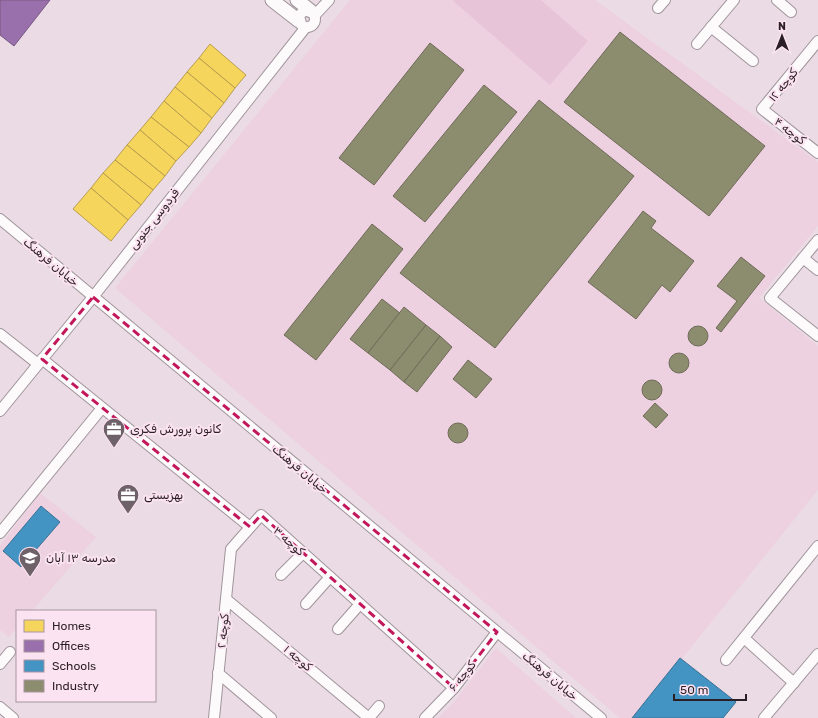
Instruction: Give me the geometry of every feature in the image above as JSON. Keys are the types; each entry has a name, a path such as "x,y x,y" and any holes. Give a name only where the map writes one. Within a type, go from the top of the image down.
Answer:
{"main road":[{"path":"272,0 303,24"},
{"path":"297,0 313,13"}],"street":[{"path":"313,13 329,0"},
{"path":"697,44 734,0"},
{"path":"777,0 792,12"},
{"name":"فردوسی جنوبی","path":"0,411 93,297 303,24 299,17 302,12 306,10 313,13"},
{"path":"711,27 753,61"},
{"name":"کوچه ۱۲","path":"762,109 818,41"},
{"name":"کوچه ۴","path":"762,109 818,153"},
{"name":"خیابان فرهنگ","path":"0,219 601,718"},
{"path":"818,240 770,298 818,336"},
{"path":"803,258 818,270"},
{"path":"0,334 102,408 250,527"},
{"path":"0,533 102,408"},
{"name":"کوچه ۳","path":"250,527 261,515 330,577"},
{"name":"کوچه ۲","path":"218,673 231,549 250,527"},
{"path":"726,660 818,546"},
{"path":"280,576 303,553"},
{"path":"306,604 330,577 454,688"},
{"name":"کوچه ۱","path":"226,598 369,718"},
{"path":"338,629 360,604"},
{"name":"کوچه ۶","path":"424,718 454,688 497,632"},
{"path":"744,638 794,683"},
{"path":"0,664 10,652"},
{"path":"764,718 818,654"},
{"path":"214,718 218,673"},
{"path":"218,673 271,718"},
{"path":"369,718 379,706"},
{"path":"0,708 13,718"}],"highlighted area":[{"path":"93,297 497,632 454,688 261,515 250,527 42,359"}],"shaded area":[{"path":"350,0 595,0 818,162 818,226 759,298 818,346 818,490 634,718 620,718 115,288"},
{"path":"541,0 588,41 550,85 453,1"},
{"name":"مدرسه ۱۳ آبان","path":"40,493 96,537 33,610 16,610 16,629 9,637 0,630 0,546"},
{"path":"496,648 576,718 438,718 454,702"}],"building: Homes":[{"path":"210,44 246,75 235,88 199,58"},
{"path":"199,58 235,88 224,103 187,72"},
{"path":"187,72 224,103 212,118 175,87"},
{"path":"175,87 212,118 201,133 164,101"},
{"path":"164,101 201,133 189,147 151,117"},
{"path":"151,117 189,147 176,161 140,130"},
{"path":"140,130 176,161 165,176 127,145"},
{"path":"127,145 165,176 153,190 115,160"},
{"path":"115,160 153,190 141,205 103,173"},
{"path":"103,173 141,205 128,220 91,188"},
{"path":"91,188 128,220 111,241 73,209"}],"building: Offices":[{"path":"0,0 50,0 14,46 0,35"}],"building: Schools":[{"path":"41,506 60,522 21,567 3,551"},
{"path":"680,658 736,702 723,718 632,718"}],"building: Industry":[{"path":"620,32 765,146 709,216 564,102"},
{"path":"430,43 464,70 374,185 339,158"},
{"path":"484,85 517,112 425,222 393,196"},
{"path":"539,100 634,176 495,348 400,273"},
{"path":"643,211 656,221 651,228 694,261 670,292 662,285 636,319 588,282"},
{"path":"372,224 403,249 316,360 284,335"},
{"path":"741,257 765,276 721,332 716,328 737,301 717,286"},
{"path":"382,299 400,313 368,353 350,339"},
{"path":"404,307 426,325 390,370 368,353"},
{"path":"426,325 440,336 404,382 390,370"},
{"path":"698,326 705,329 708,336 705,343 698,346 691,343 688,336 691,329"},
{"path":"440,336 452,347 417,392 404,382"},
{"path":"679,353 686,356 689,363 686,370 679,373 672,370 669,363 672,356"},
{"path":"468,360 492,379 476,398 453,379"},
{"path":"652,380 659,383 662,390 659,397 652,400 645,397 642,390 645,383"},
{"path":"655,403 668,415 656,428 643,416"},
{"path":"458,423 465,426 468,433 465,440 458,443 451,440 448,433 451,426"}],"place":[{"name":"کانون پرورش فکری","path":"114,448"},
{"name":"بهزیستی","path":"128,514"},
{"name":"مدرسه ۱۳ آبان","path":"30,578"}]}
